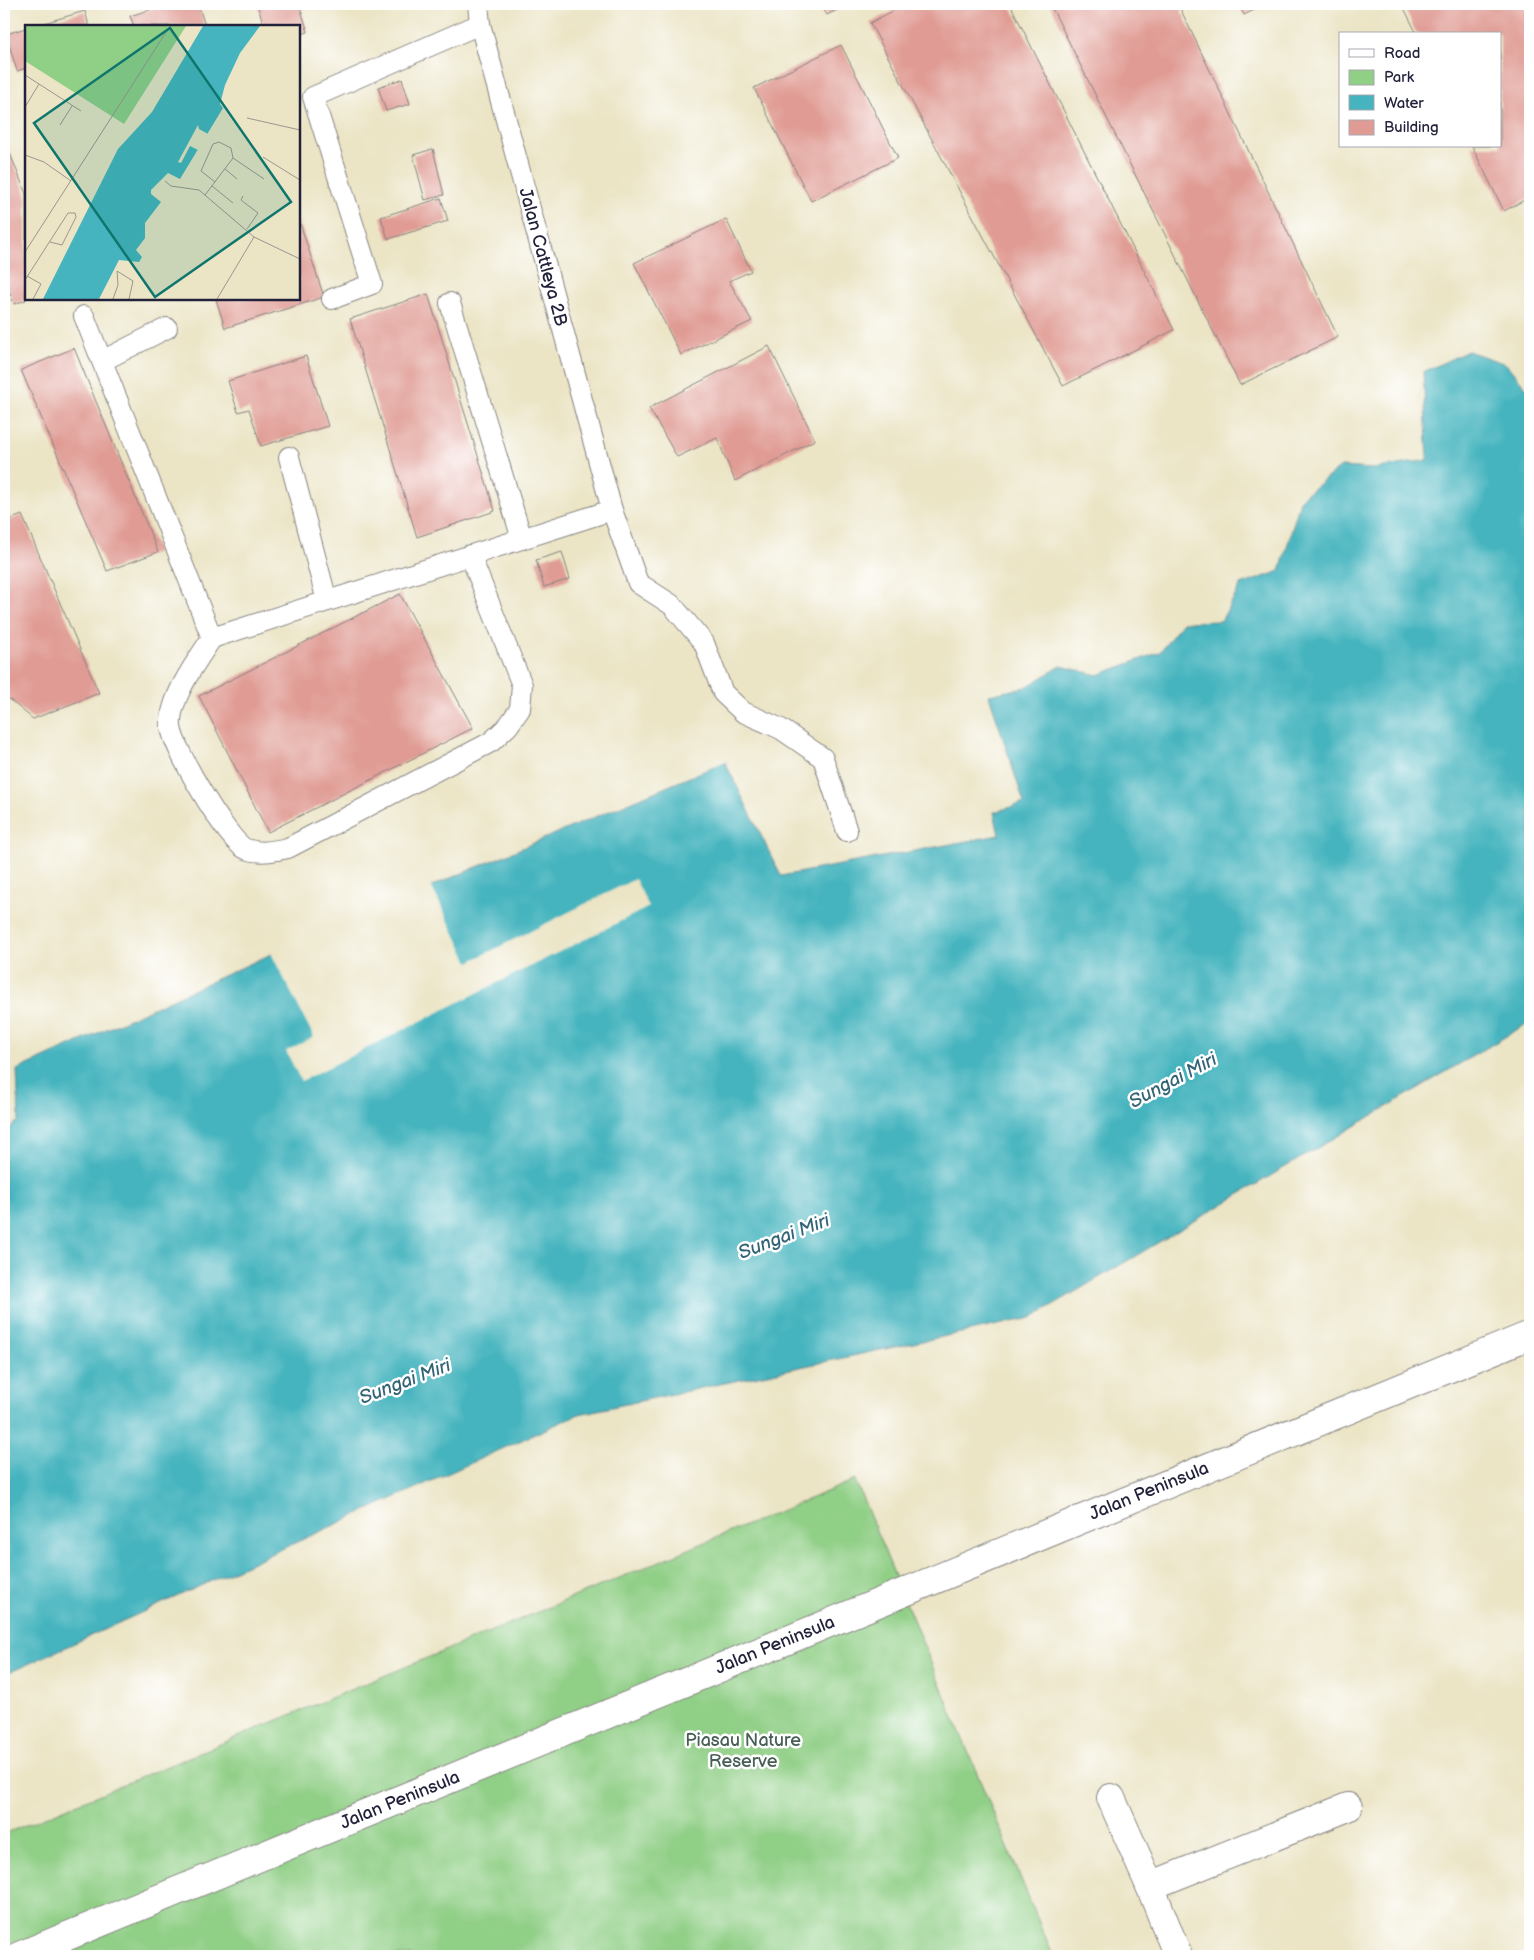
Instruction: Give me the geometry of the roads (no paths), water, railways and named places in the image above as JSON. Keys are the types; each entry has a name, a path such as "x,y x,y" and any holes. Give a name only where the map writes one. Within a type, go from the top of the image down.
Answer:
{"street":[{"name":"Jalan Peninsula","path":"19,1956 1530,1335"},
{"path":"1111,1798 1150,1886 1178,1956"},
{"path":"1150,1886 1348,1807"}],"lane":[{"name":"Jalan Cattleya 2B","path":"478,4 480,24 612,510 638,582 672,605 704,643 723,693 743,712 781,729 823,758 847,831"},
{"path":"332,299 372,284 312,97 480,24"},
{"path":"450,303 522,539"},
{"path":"84,316 212,638"},
{"path":"102,361 166,328"},
{"path":"289,457 327,601"},
{"path":"470,555 522,685 520,709 508,726 491,742 288,848 263,853 244,849 230,836 186,764 171,727 174,706 186,677 212,638 470,555 612,510"}],"water":[{"name":"Sungai Miri","path":"1468,351 1506,364 1530,392 1530,1022 1031,1318 579,1414 4,1675 4,1134 19,1120 17,1070 269,955 725,762 781,876 999,835 994,812 1024,803 989,695 1026,687 1061,666 1098,675 1160,652 1183,622 1221,621 1241,585 1280,571 1301,498 1341,467 1373,469 1428,460 1423,372"}],"park label":[{"name":"Piasau Nature Reserve","path":"743,1750"}]}
